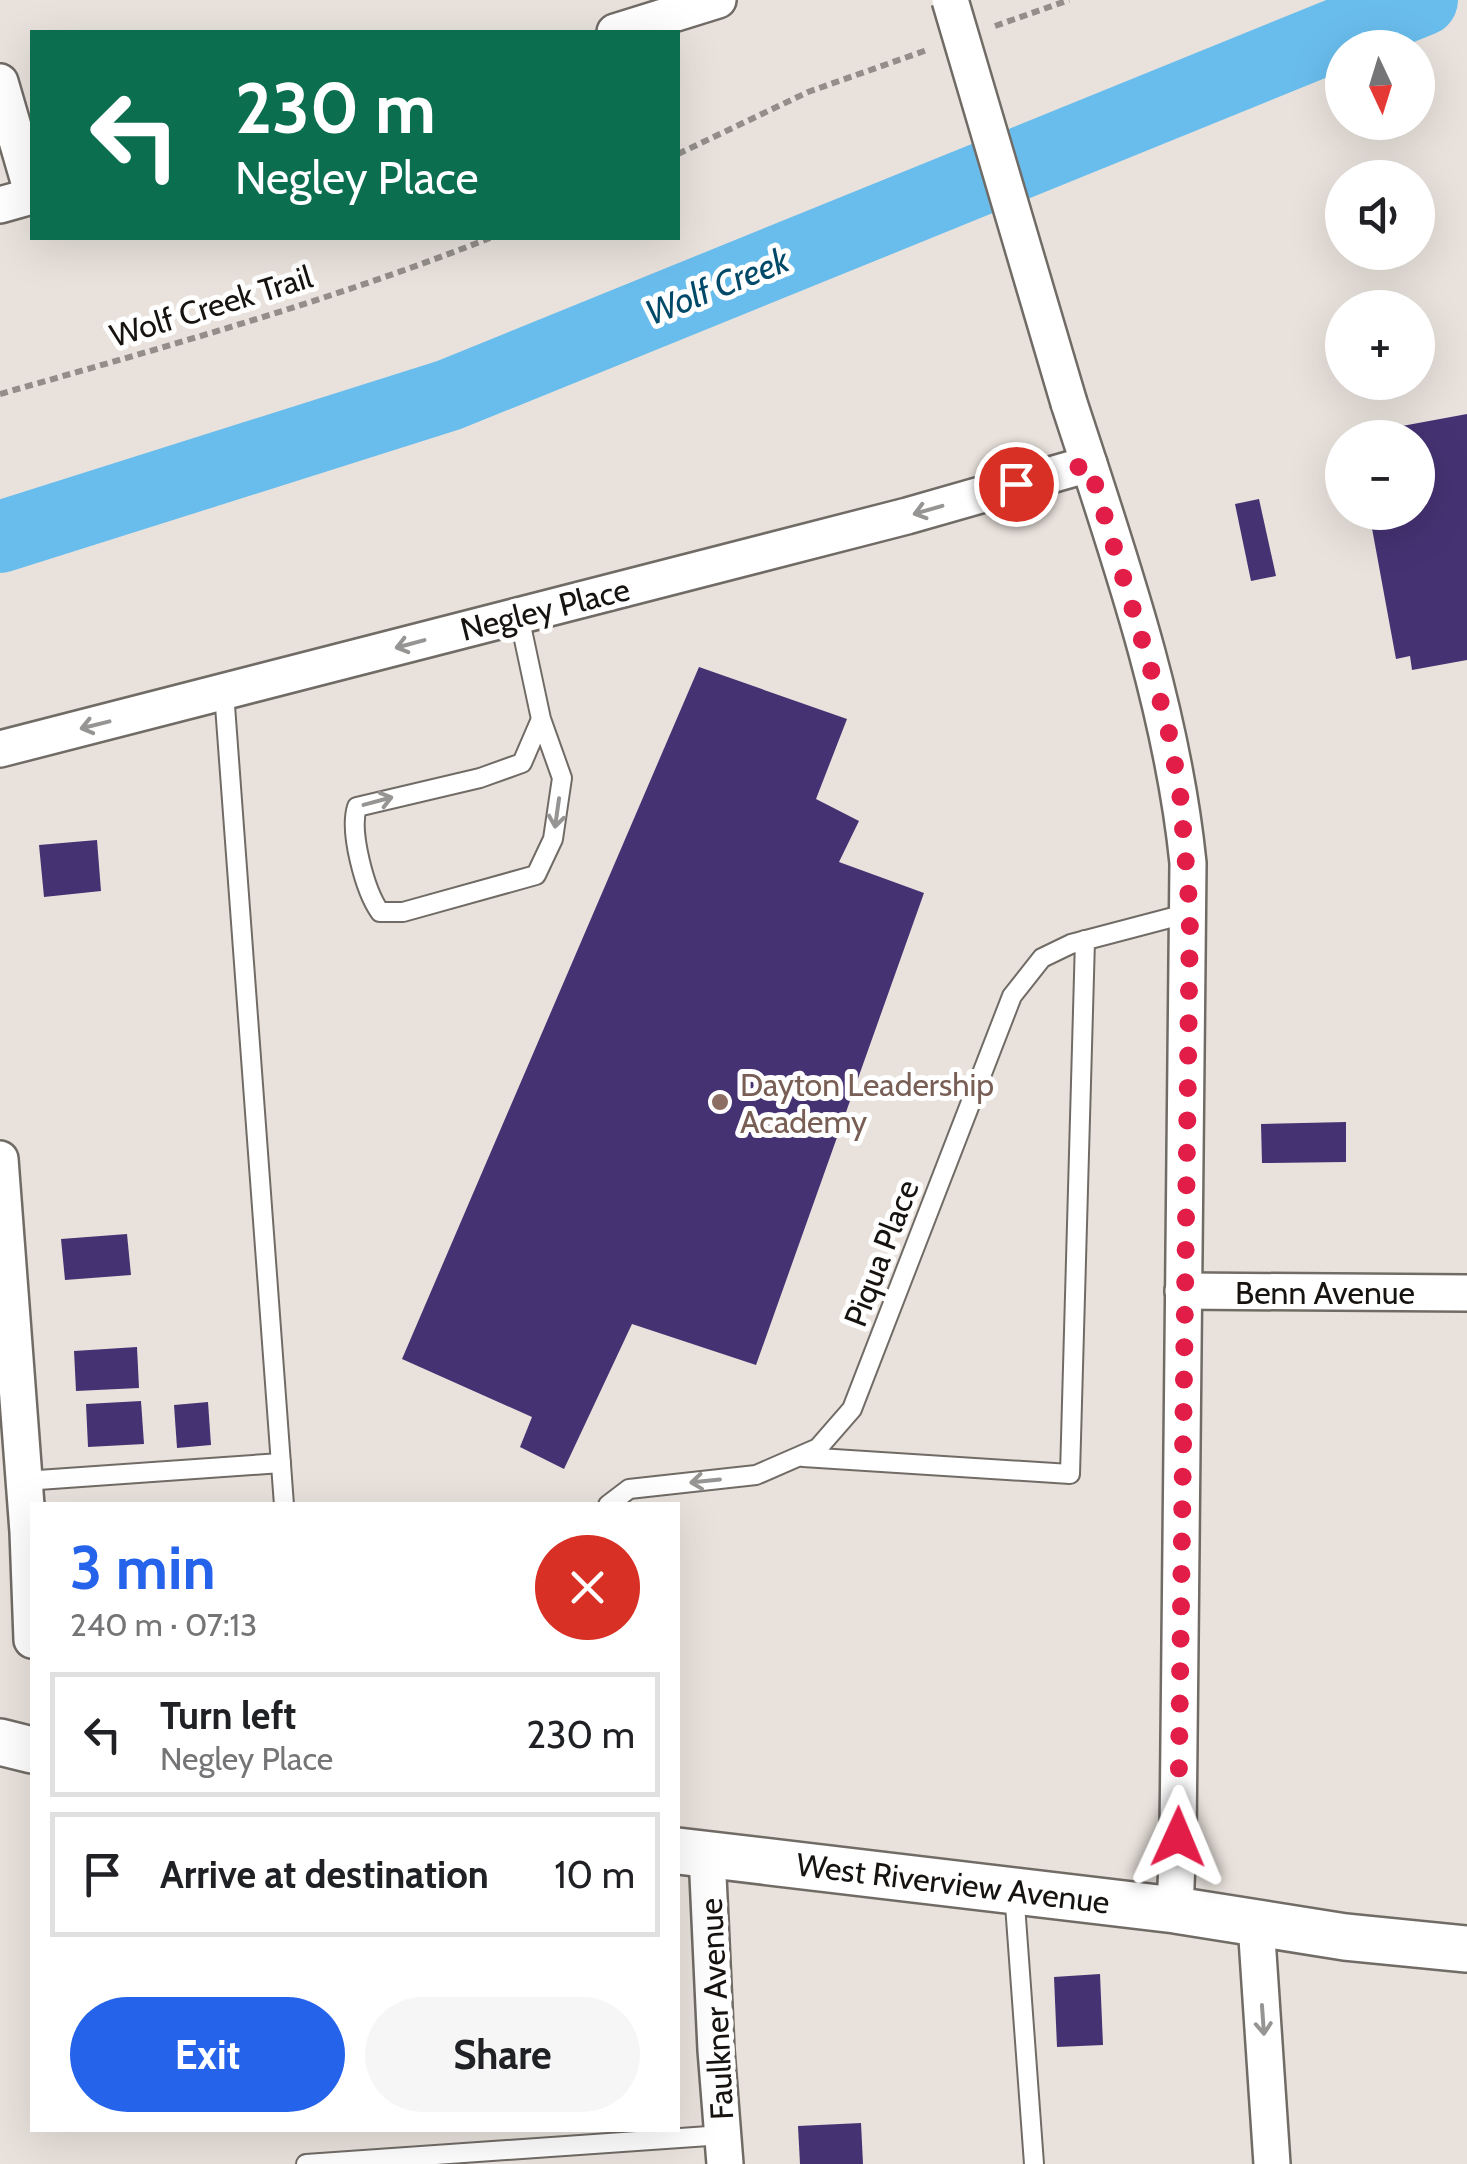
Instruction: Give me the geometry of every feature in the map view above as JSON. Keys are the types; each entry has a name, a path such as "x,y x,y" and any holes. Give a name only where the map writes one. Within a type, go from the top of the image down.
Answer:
{"street":[{"path":"622,30 718,0"},
{"path":"950,0 1167,723 1180,792 1190,913 1174,1910"},
{"path":"0,82 30,187"},
{"path":"0,205 30,195"},
{"name":"Negley Place","path":"0,750 907,516 1089,464"},
{"path":"1,1182 11,1441 24,1481 30,1600"},
{"name":"Benn Avenue","path":"1183,1291 1467,1294"},
{"path":"0,1742 30,1750"},
{"name":"West Riverview Avenue","path":"692,1852 1467,1949"},
{"name":"Faulkner Avenue","path":"692,1852 724,2149"},
{"path":"1256,1923 1272,2164"}],"lane":[{"path":"519,616 541,719 562,778 554,839 536,874 404,912 380,912 371,899 352,822 357,808 480,778 522,763 541,719"},
{"path":"224,692 284,1502"},
{"name":"Piqua Place","path":"612,1502 630,1489 756,1475 818,1448 852,1409 1012,996 1042,958 1085,940 1190,913"},
{"path":"798,1456 1070,1474 1085,940"},
{"path":"24,1481 281,1463"},
{"path":"1014,1891 1034,2164"},
{"path":"306,2164 724,2149"}],"path":[{"path":"986,29 1069,0"},
{"path":"680,153 808,92 933,48"},
{"name":"Wolf Creek Trail","path":"0,394 248,323 399,274 485,240"}],"building":[{"path":"1467,414 1467,660 1412,670 1410,656 1396,659 1372,530 1435,530 1435,420"},
{"path":"1259,499 1276,576 1251,581 1235,504"},
{"path":"699,667 847,719 816,799 859,821 839,862 924,893 756,1365 632,1324 564,1469 520,1447 532,1417 402,1359"},
{"path":"97,840 101,891 44,897 39,845"},
{"path":"1346,1122 1346,1162 1262,1163 1261,1124"},
{"path":"127,1234 131,1275 65,1280 61,1239"},
{"path":"137,1347 139,1388 76,1391 74,1351"},
{"path":"141,1401 144,1444 88,1447 86,1404"},
{"path":"208,1402 211,1445 177,1448 174,1405"},
{"path":"1100,1974 1103,2045 1057,2047 1054,1977"},
{"path":"861,2123 863,2164 800,2164 798,2126"}],"waterway":[{"name":"Wolf Creek","path":"0,537 449,395 1422,0"}],"place":[{"name":"Dayton Leadership Academy","path":"720,1102"}],"route":[{"path":"1016,484 1089,464 1167,723 1180,792 1190,913 1178,1837"}]}
